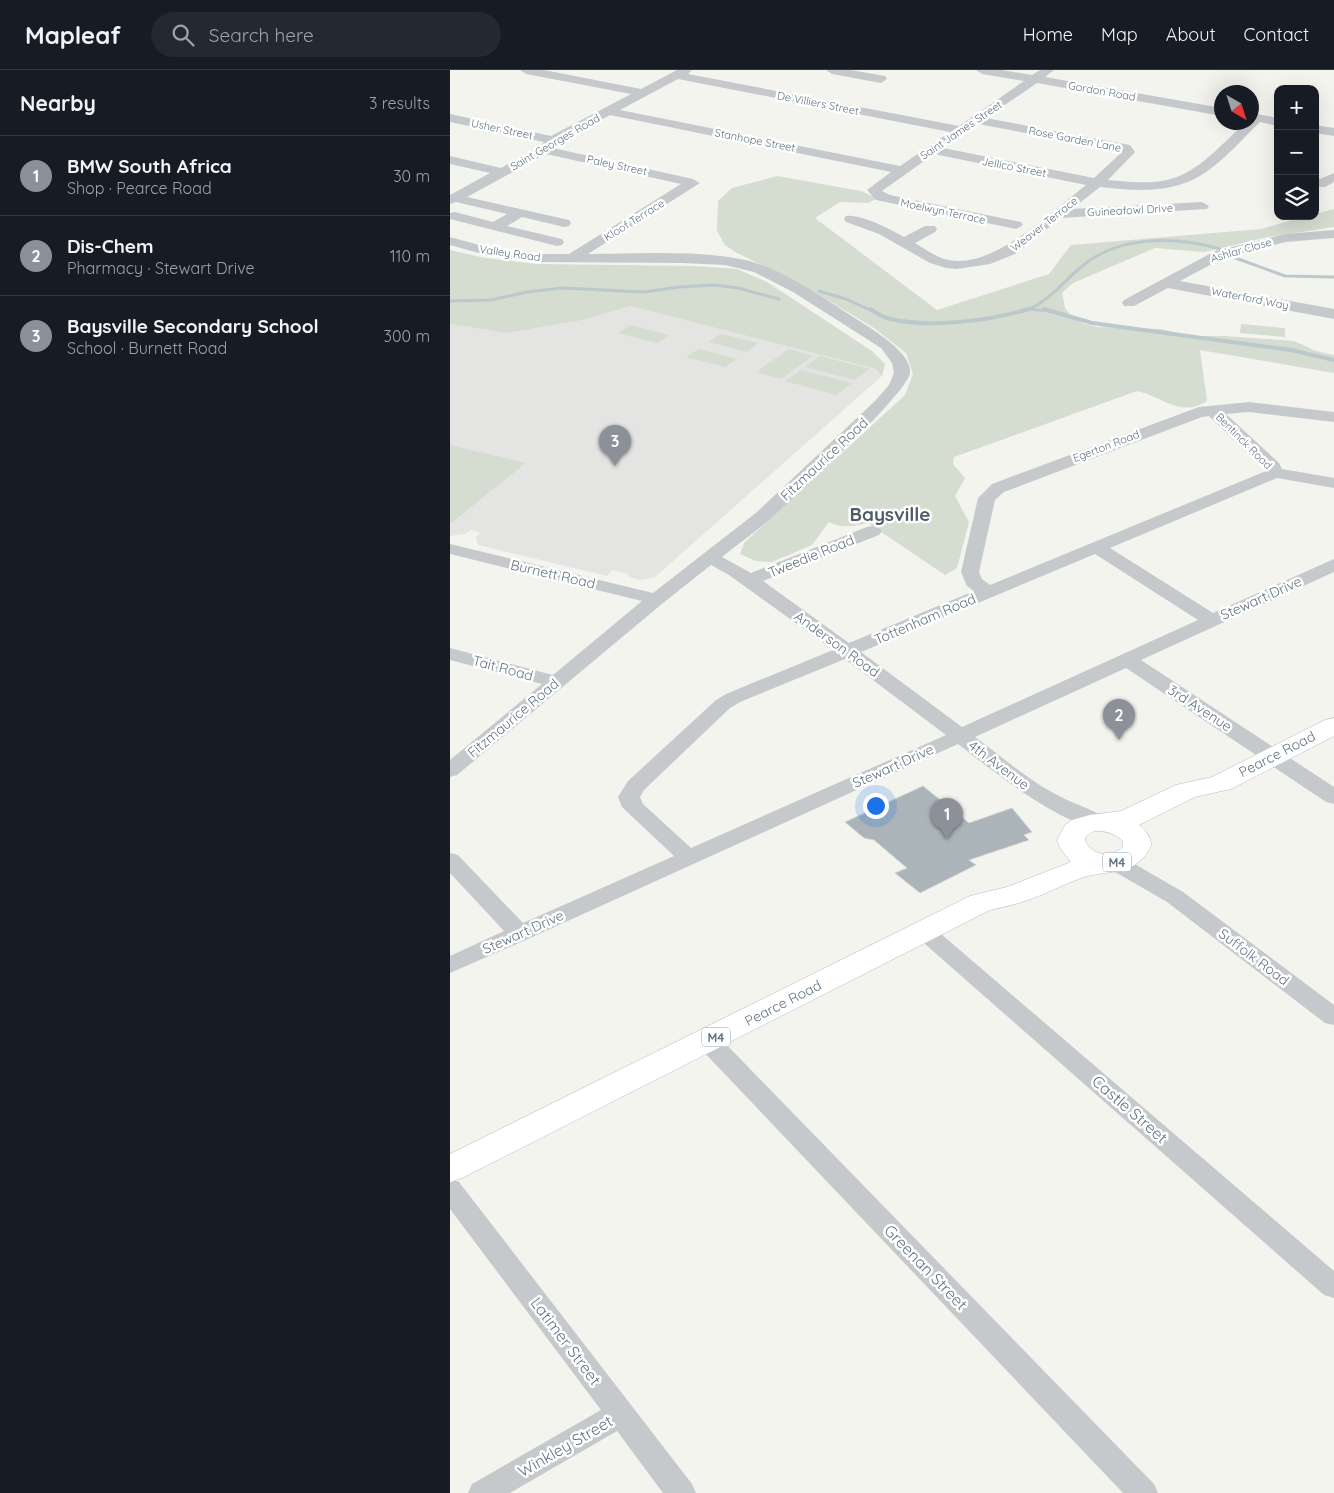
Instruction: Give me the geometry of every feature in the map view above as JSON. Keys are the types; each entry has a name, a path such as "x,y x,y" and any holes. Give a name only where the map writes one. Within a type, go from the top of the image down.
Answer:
{"main road":[{"name":"Pearce Road","path":"980,903 1001,882 1049,859 1082,826 1128,819 1186,791 1221,783 1334,726"},
{"name":"Pearce Road","path":"450,1169 980,903 1021,892 1081,867 1125,859 1132,854 1144,834 1202,801 1221,783"},
{"name":"M4","path":"1105,822 1126,828 1131,832 1136,845"},
{"name":"M4","path":"1071,839 1071,846 1079,855 1092,861 1107,863"}],"street":[{"path":"526,70 643,93"},
{"path":"832,70 881,79"},
{"name":"Gordon Road","path":"982,70 1214,111"},
{"name":"Saint James Street","path":"874,190 1048,70"},
{"name":"Saint Georges Road","path":"452,199 544,150 553,140 681,73"},
{"name":"De Villiers Street","path":"681,73 960,130"},
{"name":"Stanhope Street","path":"608,110 901,170"},
{"name":"Usher Street","path":"450,118 553,140"},
{"path":"1259,118 1274,121"},
{"name":"Rose Garden Lane","path":"976,120 1128,150 1127,154 1097,183"},
{"name":"Jellico Street","path":"931,150 1097,183 1155,184 1180,180 1200,169 1241,130"},
{"path":"1319,130 1334,132"},
{"name":"Paley Street","path":"544,150 690,181"},
{"path":"450,160 502,172"},
{"path":"1320,184 1334,177"},
{"name":"Kloof Terrace","path":"572,259 691,185 692,182 690,181"},
{"name":"Weaver Terrace","path":"851,219 870,225 941,262 957,265 970,264 985,261 1010,251 1097,183"},
{"name":"Moelwyn Terrace","path":"874,190 881,197 888,199 1016,226"},
{"path":"452,199 564,222"},
{"name":"Guineafowl Drive","path":"1058,214 1202,206"},
{"path":"495,227 521,212"},
{"path":"455,216 557,242"},
{"path":"905,242 930,229"},
{"name":"Ashlar Close","path":"1129,303 1220,254 1286,238 1334,234"},
{"name":"Valley Road","path":"450,242 511,255 572,259"},
{"name":"Fitzmaurice Road","path":"450,771 656,599 763,516 881,404 896,386 902,374 900,363 886,345 874,335 789,284 759,269 725,261 572,259"},
{"name":"Waterford Way","path":"1166,283 1334,314"},
{"name":"Egerton Road","path":"988,592 974,582 970,572 987,498 990,493 1009,483 1181,417 1212,410 1249,407 1334,417"},
{"name":"Bentinck Road","path":"1212,410 1273,467 1275,473"},
{"path":"1275,473 1334,483"},
{"name":"Tottenham Road","path":"688,858 633,806 629,797 630,792 723,704 744,693 1275,473"},
{"name":"Tweedie Road","path":"750,580 873,531"},
{"path":"1097,548 1211,620"},
{"name":"Burnett Road","path":"450,549 656,599"},
{"name":"Anderson Road","path":"710,558 750,580 960,735"},
{"name":"Stewart Drive","path":"450,965 1334,565"},
{"name":"Tait Road","path":"450,654 556,682"},
{"name":"3rd Avenue","path":"1126,659 1334,797"},
{"name":"4th Avenue","path":"960,735 1038,794 1083,816 1105,822"},
{"name":"4th Avenue","path":"1038,794 1066,826 1071,839"},
{"name":"Suffolk Road","path":"1136,845 1141,860 1166,883 1175,897"},
{"path":"450,860 520,934"},
{"name":"Suffolk Road","path":"1107,863 1124,868 1175,897 1334,1017"},
{"name":"Castle Street","path":"925,932 1334,1287"},
{"name":"Greenan Street","path":"708,1041 1143,1493"},
{"name":"Latimer Street","path":"450,1190 682,1493"},
{"name":"Winkley Street","path":"483,1493 621,1414"}],"shaded area":[{"path":"777,176 861,191 877,198 869,203 840,202 815,218 937,310 1049,274 1071,245 1261,229 1292,220 1319,220 1319,213 1334,209 1334,227 1268,237 1204,252 1155,248 1073,283 1062,293 1065,308 1071,316 1082,323 1097,327 1161,329 1191,336 1224,336 1294,341 1316,351 1334,355 1334,373 1200,350 1207,401 1197,406 1180,407 1172,405 1137,391 954,457 953,464 965,478 955,496 969,522 957,568 945,575 868,523 843,526 829,522 812,545 772,562 756,561 740,554 744,543 905,395 913,374 906,353 874,328 801,284 737,253 725,245 717,231 718,201 732,188"},
{"path":"450,250 485,258 537,264 694,266 737,269 767,282 872,351 885,364 882,376 876,369 630,306 583,320 507,333 450,324"},
{"path":"630,306 876,369 882,376 655,577 640,580 613,570 607,576 478,545 476,537 481,533 471,530 466,534 450,536 450,324 507,333 583,320"},
{"path":"1241,324 1285,328 1285,337 1240,333"},
{"path":"631,325 669,335 657,343 618,333"},
{"path":"720,334 758,343 747,352 708,342"},
{"path":"699,349 737,359 725,367 686,357"},
{"path":"789,349 813,356 781,379 756,372"},
{"path":"820,356 870,369 855,380 805,367"},
{"path":"801,370 852,383 836,395 785,381"},
{"path":"450,445 526,463 450,524"}],"building":[{"path":"923,786 969,823 1012,808 1032,832 1024,835 1029,840 969,860 976,865 920,893 895,873 907,868 874,840 864,838 845,822"}],"waterway":[{"path":"1024,311 1048,298 1081,267 1112,249 1148,241 1185,242 1220,249"},
{"path":"1230,256 1285,276 1334,277"},
{"path":"450,301 491,300 527,292 562,288 644,292 679,287 715,285 738,288 779,299"},
{"path":"819,291 846,299 872,311"},
{"path":"870,309 890,319 922,323 978,320 1028,309"},
{"path":"1029,309 1049,311"},
{"path":"1044,309 1092,323 1291,350 1334,360"}],"place":[{"name":"Baysville Secondary School","path":"615,466"},
{"name":"Dis-Chem","path":"1119,740"},
{"name":"BMW South Africa","path":"947,839"}],"district":[{"name":"Baysville","path":"890,514"}]}
